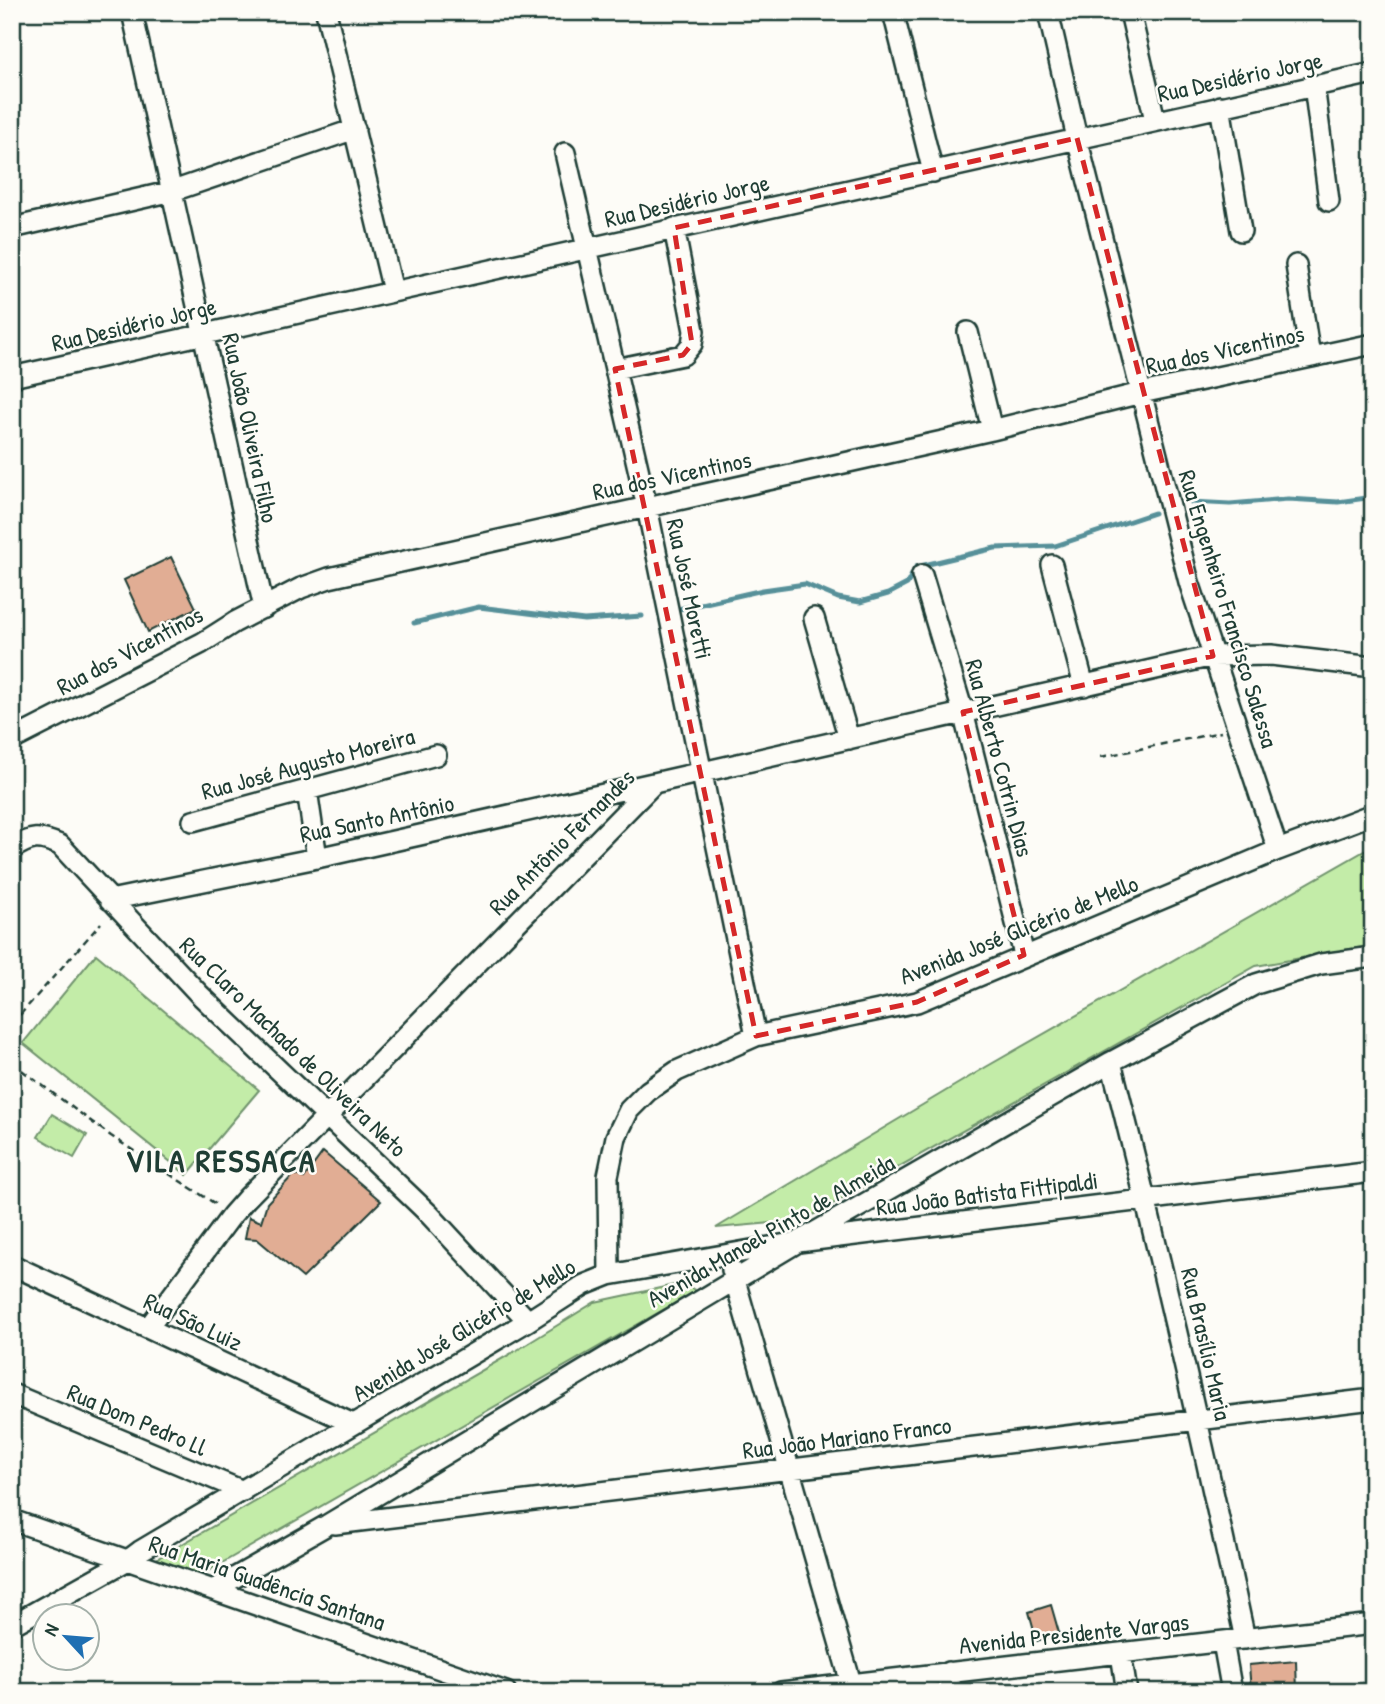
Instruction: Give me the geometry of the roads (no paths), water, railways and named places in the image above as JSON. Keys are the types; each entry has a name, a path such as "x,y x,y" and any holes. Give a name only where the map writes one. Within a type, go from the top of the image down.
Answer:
{"street":[{"name":"Rua João Oliveira Filho","path":"132,12 264,608"},
{"path":"326,12 393,291"},
{"path":"894,12 933,172"},
{"name":"Rua Engenheiro Francisco Salessa","path":"1048,12 1077,138 1189,582 1278,850"},
{"path":"1130,12 1156,120"},
{"name":"Rua Desidério Jorge","path":"12,377 1373,73"},
{"path":"1314,85 1329,201"},
{"path":"1220,106 1241,231"},
{"path":"12,228 173,191 355,129"},
{"name":"Rua José Moretti","path":"565,153 646,507 756,1036"},
{"path":"615,369 683,355 692,344 694,331 674,228"},
{"path":"1296,265 1310,357"},
{"path":"968,332 992,430"},
{"name":"Rua dos Vicentinos","path":"12,740 202,643 234,622 301,588 329,578 992,430 1141,393 1373,344"},
{"path":"1052,565 1084,686"},
{"name":"Rua Alberto Cotrin Dias","path":"922,575 963,712 1024,955"},
{"path":"814,618 849,739"},
{"name":"Rua Antônio Fernandes","path":"148,1328 232,1215 654,783 1213,656 1271,654 1373,667"},
{"name":"Rua José Augusto Moreira","path":"193,821 436,755"},
{"name":"Rua Santo Antônio","path":"110,900 317,858 654,783"},
{"path":"307,790 317,858"},
{"name":"Avenida José Glicério de Mello","path":"12,1625 128,1560 584,1285 609,1275 608,1176 616,1137 629,1110 648,1091 677,1071 756,1036 917,1002 1278,850 1373,814"},
{"name":"Rua Claro Machado de Oliveira Neto","path":"12,849 24,841 41,837 60,845 200,994 429,1214 528,1321"},
{"name":"Avenida Manoel Pinto de Almeida","path":"213,1590 327,1525 734,1279 1111,1062 1256,984 1321,964 1373,957"},
{"name":"Rua Brasílio Maria","path":"1111,1062 1198,1418 1245,1639"},
{"name":"Rua João Batista Fittipaldi","path":"609,1275 798,1242 1373,1172"},
{"path":"727,1253 851,1683"},
{"name":"Rua São Luiz","path":"12,1265 353,1424"},
{"name":"Rua Dom Pedro Ll","path":"12,1394 243,1491"},
{"name":"Rua João Mariano Franco","path":"327,1525 1373,1399"},
{"name":"Rua Maria Guadência Santana","path":"12,1520 213,1590 467,1685 506,1692"},
{"name":"Avenida Presidente Vargas","path":"781,1692 1373,1624"},
{"path":"1223,1642 1232,1692"},
{"path":"1121,1654 1127,1692"},
{"path":"948,1672 951,1692"}],"waterway":[{"path":"1191,502 1230,504 1288,499 1338,502 1373,497"},
{"path":"679,609 763,590 805,584 838,598 860,602 888,594 907,584 916,567 995,548 1055,546 1154,513"},
{"path":"414,623 479,607 584,620 642,616"}],"district":[{"name":"VILA RESSACA","path":"221,1161"}]}
